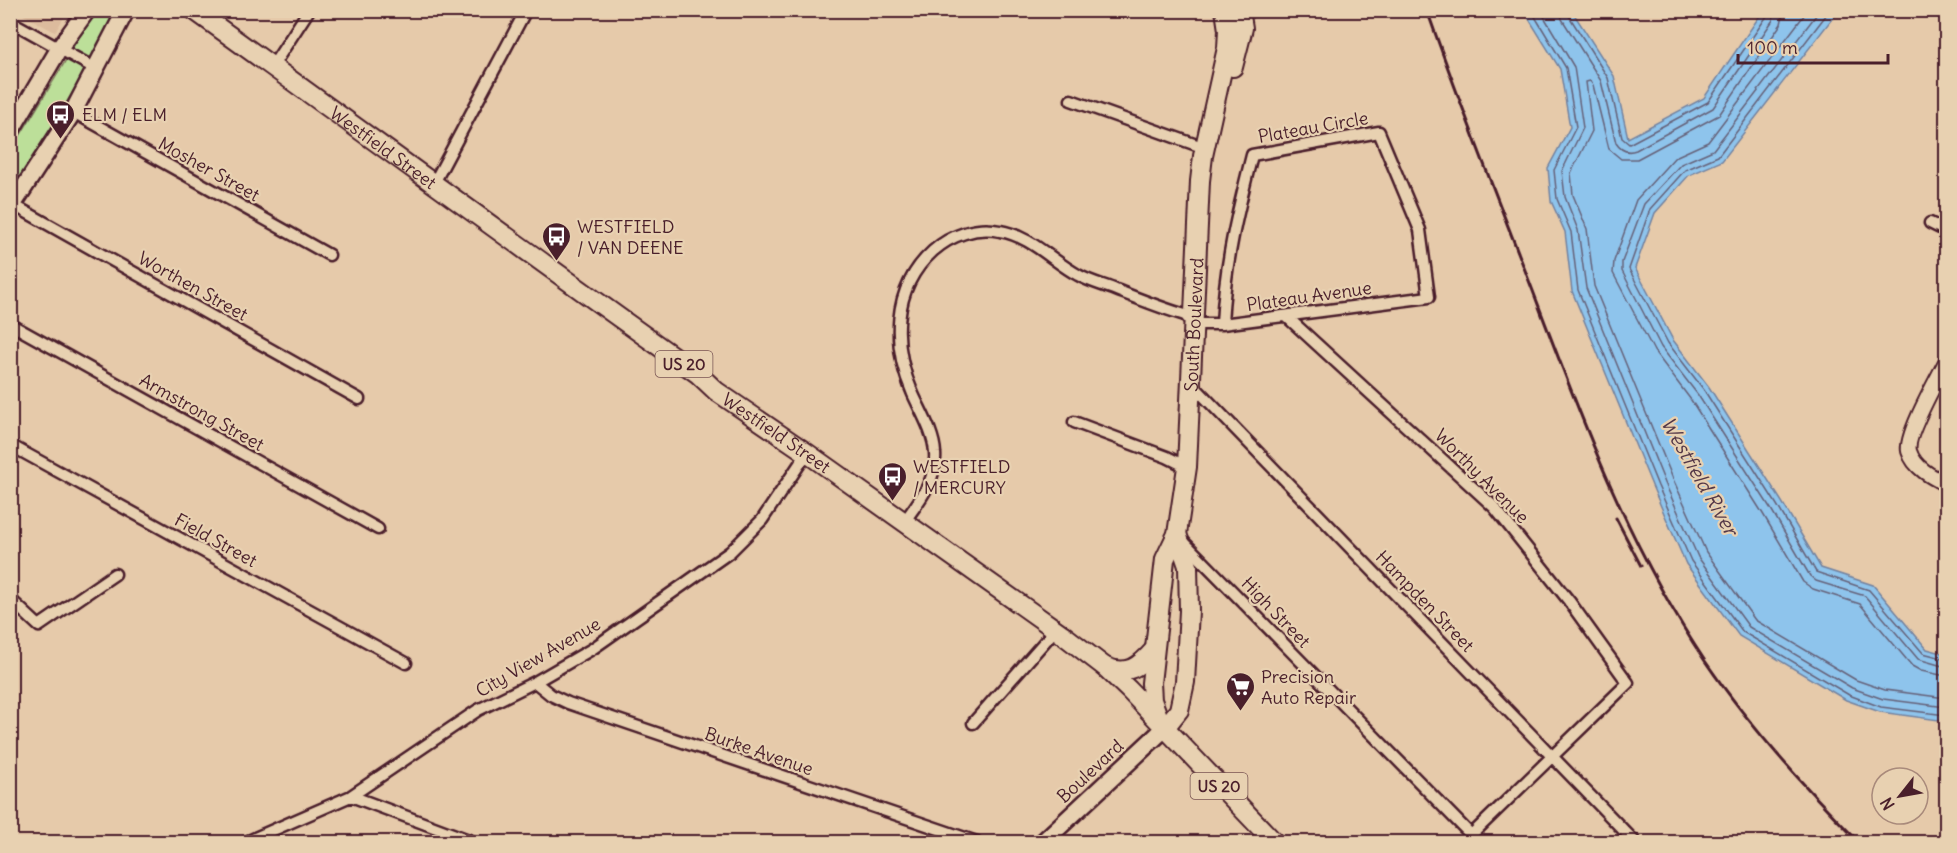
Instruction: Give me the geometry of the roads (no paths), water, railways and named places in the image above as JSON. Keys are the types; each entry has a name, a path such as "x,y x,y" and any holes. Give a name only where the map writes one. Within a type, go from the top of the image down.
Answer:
{"main road":[{"path":"10,132 59,49 87,10"},
{"path":"12,205 73,112 126,10"},
{"name":"Westfield Street","path":"194,10 698,374 716,391 807,453 1104,667 1129,690 1274,843"},
{"name":"South Boulevard","path":"1177,534 1188,566 1189,611 1185,682 1179,710 1164,729 1152,700 1151,683 1165,559 1177,534 1187,467 1200,181 1227,48 1226,10"},
{"name":"South Boulevard","path":"1212,115 1234,63 1243,16"},
{"path":"1104,667 1127,671 1138,666 1154,650"},
{"name":"Boulevard","path":"1043,843 1164,729"}],"street":[{"path":"272,66 309,10"},
{"path":"434,183 526,10"},
{"path":"10,21 96,69"},
{"path":"1071,100 1205,148"},
{"name":"Mosher Street","path":"73,112 329,255"},
{"name":"Plateau Circle","path":"1222,324 1229,250 1252,155 1379,132 1420,230 1429,297"},
{"name":"Worthen Street","path":"12,205 359,399"},
{"path":"1930,223 1947,231"},
{"path":"904,522 928,488 935,457 932,437 902,364 898,323 903,298 911,280 924,260 942,244 959,235 976,230 1008,232 1028,241 1083,278 1185,315 1193,324"},
{"name":"Plateau Avenue","path":"1193,324 1222,324 1429,297"},
{"name":"Worthy Avenue","path":"1286,316 1494,507 1569,601 1628,683 1552,757"},
{"name":"Armstrong Street","path":"10,324 378,528"},
{"path":"1947,362 1911,434 1908,446 1910,453 1924,472 1947,484"},
{"name":"Hampden Street","path":"1191,383 1635,843"},
{"path":"1074,422 1167,457 1187,467"},
{"name":"Field Street","path":"10,445 406,663"},
{"name":"City View Avenue","path":"246,843 351,796 478,710 535,682 592,649 730,552 762,520 807,453"},
{"name":"High Street","path":"1177,534 1471,840"},
{"path":"10,599 39,626 115,574"},
{"path":"973,723 1055,630"},
{"name":"Burke Avenue","path":"535,682 552,695 568,703 977,843"},
{"path":"1471,840 1552,757"},
{"path":"351,796 474,843"}],"water":[{"name":"Westfield River","path":"1524,11 1572,11 1614,76 1628,138 1704,98 1763,11 1838,11 1722,161 1689,175 1655,213 1635,268 1673,340 1709,387 1821,568 1873,585 1927,649 1946,654 1946,721 1880,712 1846,700 1739,636 1686,564 1572,291 1565,232 1551,201 1548,168 1570,127 1560,69"}],"railway":[{"path":"1427,10 1452,81 1588,434 1653,573 1705,661 1740,709 1798,778 1859,842"},
{"path":"1616,518 1641,566"}],"place":[{"name":"ELM / ELM","path":"61,140"},
{"name":"WESTFIELD / VAN DEENE","path":"556,262"},
{"name":"WESTFIELD / MERCURY","path":"892,502"},
{"name":"Precision Auto Repair","path":"1240,712"}]}
